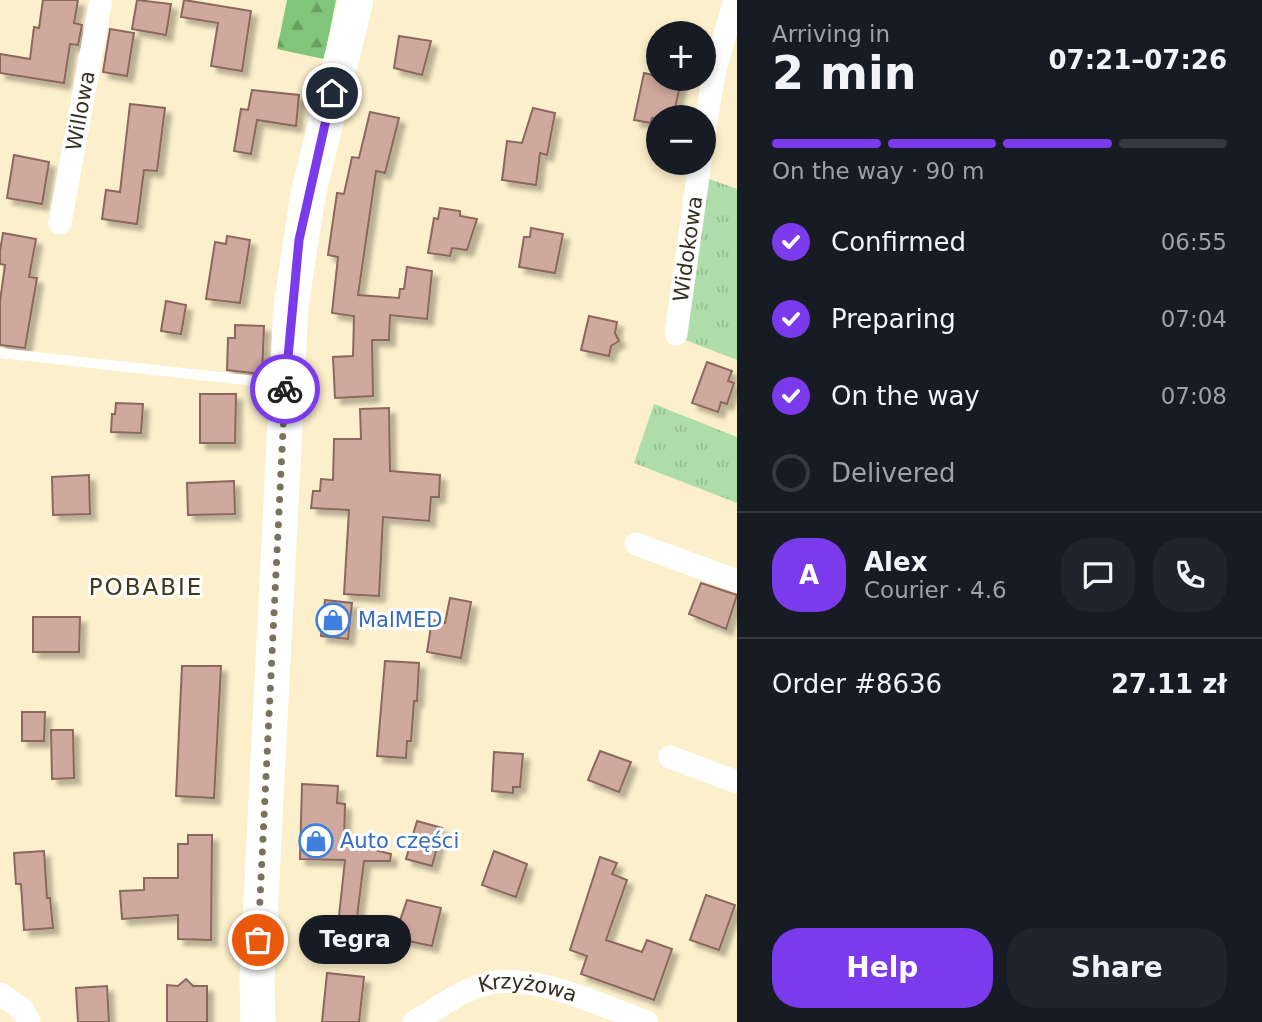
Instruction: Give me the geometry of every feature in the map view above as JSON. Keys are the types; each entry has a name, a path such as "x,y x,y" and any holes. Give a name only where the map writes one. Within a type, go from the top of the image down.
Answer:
{"main road":[{"path":"258,1022 257,969 291,306 305,210 356,0"}],"street":[{"name":"Willowa","path":"60,223 101,0"},
{"path":"709,105 714,73 735,0"},
{"name":"Widokowa","path":"676,334 698,175"},
{"path":"636,544 737,581"},
{"path":"670,757 737,782"},
{"name":"Krzyżowa","path":"414,1022 466,991 484,984 519,983 562,991 647,1022"},
{"path":"0,994 23,1010 29,1022"}],"lane":[{"path":"0,353 286,384"}],"green space":[{"path":"287,0 336,0 324,59 277,49"},
{"path":"704,177 737,189 737,360 683,339"},
{"path":"654,404 737,437 737,503 634,463"}],"building":[{"path":"43,0 78,0 74,23 82,25 78,45 70,44 64,83 0,73 0,54 30,59 34,27 39,28"},
{"path":"137,0 171,4 166,35 132,29"},
{"path":"184,0 251,11 242,71 211,66 218,23 181,17"},
{"path":"110,29 134,33 127,76 103,72"},
{"path":"399,36 431,41 422,75 394,68"},
{"path":"644,73 646,91 679,91 676,105 646,105 646,122 634,120"},
{"path":"252,90 299,95 296,126 257,120 251,154 234,151 241,109 248,110"},
{"path":"130,104 165,108 157,171 144,170 137,224 102,219 106,190 120,192"},
{"path":"533,108 555,113 547,155 540,153 536,185 502,180 507,141 522,143"},
{"path":"370,112 399,118 385,173 376,171 358,295 399,298 400,289 404,289 407,267 432,271 427,319 390,315 389,340 372,340 373,396 335,398 333,357 353,356 354,316 332,313 338,257 328,255 337,193 344,194 352,157 359,158"},
{"path":"14,155 49,162 42,204 7,198"},
{"path":"440,208 460,211 460,216 477,219 467,250 452,248 450,256 428,253 434,218 438,219"},
{"path":"531,228 563,234 555,273 519,267 524,237 530,237"},
{"path":"3,233 36,239 29,277 37,278 25,348 0,345 0,301 5,265 0,264"},
{"path":"227,236 250,240 240,303 206,299 215,242 226,244"},
{"path":"166,301 186,305 181,334 161,331"},
{"path":"589,316 617,322 615,333 619,341 611,346 609,356 581,350"},
{"path":"235,325 264,326 262,374 227,370 228,338 235,338"},
{"path":"707,362 732,371 728,381 734,383 727,404 721,402 718,412 692,403"},
{"path":"200,394 236,394 235,443 200,443"},
{"path":"116,403 143,404 141,433 111,432"},
{"path":"389,408 390,471 440,475 439,497 431,497 429,521 383,517 379,596 344,594 349,510 311,508 313,491 320,491 321,479 333,480 334,439 361,439 360,409"},
{"path":"89,475 90,514 53,515 52,477"},
{"path":"234,481 235,514 188,515 187,483"},
{"path":"701,583 737,595 726,629 689,614"},
{"path":"450,598 471,602 461,658 427,652 432,620 445,623"},
{"path":"325,600 352,603 348,639 321,636"},
{"path":"33,617 80,617 79,652 33,652"},
{"path":"385,661 419,663 417,701 414,701 411,741 407,741 406,758 377,756"},
{"path":"182,666 221,666 214,798 176,796"},
{"path":"22,712 45,712 44,741 22,741"},
{"path":"51,730 73,730 74,778 52,779"},
{"path":"600,751 631,762 619,792 588,780"},
{"path":"494,752 523,754 520,787 513,787 513,793 492,791"},
{"path":"302,784 338,786 337,803 345,804 344,842 391,854 390,861 364,861 357,917 339,916 345,860 300,859"},
{"path":"417,821 442,828 432,866 406,859"},
{"path":"188,835 212,835 211,940 178,939 178,915 122,919 120,891 144,890 144,878 178,878 178,844 188,844"},
{"path":"44,851 47,898 50,898 53,928 24,930 21,884 16,884 14,853"},
{"path":"494,851 527,864 516,897 482,885"},
{"path":"600,857 617,863 612,874 627,880 606,940 642,952 647,940 672,949 654,1000 581,974 587,956 570,950"},
{"path":"706,895 735,905 719,950 690,940"},
{"path":"407,900 441,908 432,946 394,938"},
{"path":"327,973 364,977 359,1022 322,1022"},
{"path":"186,979 193,986 207,986 207,1022 167,1022 167,985 178,986"},
{"path":"107,986 109,1022 78,1022 76,988"}],"way so far":[{"path":"258,940 285,389"}],"place":[{"name":"MalMED","path":"333,620"},
{"name":"Auto części","path":"316,841"},
{"name":"Tegra","path":"258,940"}],"district":[{"name":"POBABIE","path":"146,587"}],"route":[{"path":"285,389 299,240 332,93"}]}
